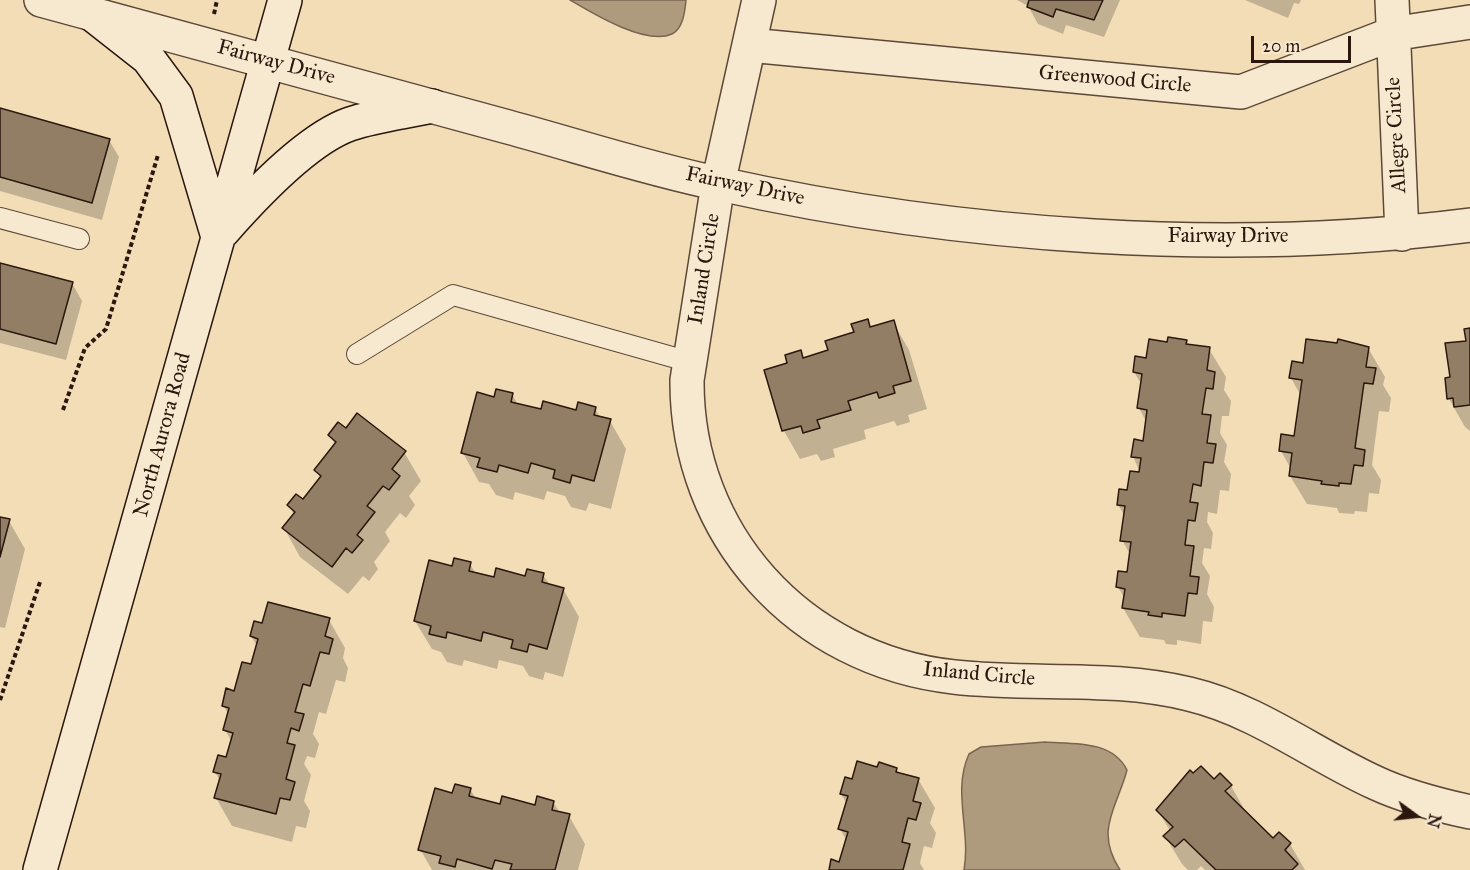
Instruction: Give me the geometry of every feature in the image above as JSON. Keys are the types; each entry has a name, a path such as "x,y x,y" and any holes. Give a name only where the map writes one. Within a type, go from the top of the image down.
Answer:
{"street":[{"name":"Fairway Drive","path":"41,0 718,184 853,209 1092,236 1269,239 1402,234 1470,225"},
{"name":"North Aurora Road","path":"40,870 285,0"},
{"path":"718,184 759,0"},
{"name":"Allegre Circle","path":"1392,0 1402,234"},
{"path":"92,14 148,58 176,96 218,237"},
{"name":"Greenwood Circle","path":"749,45 1241,92 1392,34 1470,21"},
{"path":"218,237 256,194 326,136 350,124 432,106"},
{"name":"Inland Circle","path":"718,184 690,362 686,404 695,458 705,492 730,539 753,572 784,603 831,636 858,650 904,667 953,677 1130,684 1189,694 1234,708 1397,793 1470,812"}],"lane":[{"path":"0,218 79,239"},
{"path":"357,354 453,296 690,362"}],"path":[{"path":"63,410 85,348 106,328 159,152"},
{"path":"0,700 40,582"}],"shaded area":[{"path":"570,0 686,0 679,28 672,34 661,37 634,32"},
{"path":"1045,742 1102,748 1120,760 1127,770 1108,831 1112,856 1120,870 964,870 966,855 962,782 969,754 981,747"}],"building":[{"path":"1029,0 1103,0 1094,20 1056,9 1053,17 1027,7"},
{"path":"0,108 110,139 92,203 0,177"},
{"path":"0,263 73,282 56,344 0,329"},
{"path":"868,319 870,327 894,320 911,381 893,386 895,393 879,398 877,392 848,401 851,410 817,420 820,428 803,433 801,426 782,431 764,370 787,363 785,355 801,350 803,358 828,350 825,341 854,332 851,324"},
{"path":"1470,328 1470,405 1454,407 1453,398 1447,399 1445,378 1450,377 1445,343 1466,341 1464,329"},
{"path":"1168,337 1187,340 1186,344 1210,347 1207,370 1215,372 1213,389 1206,388 1202,414 1211,415 1207,443 1216,444 1213,463 1204,462 1201,486 1193,484 1190,502 1198,503 1195,521 1188,520 1185,545 1194,546 1190,576 1199,577 1197,594 1188,593 1185,616 1162,613 1162,617 1148,615 1149,612 1122,608 1125,589 1116,587 1118,571 1127,572 1131,542 1120,541 1125,506 1117,505 1119,489 1127,490 1130,471 1139,472 1141,458 1131,457 1134,439 1143,441 1147,410 1137,408 1142,374 1133,372 1135,356 1146,358 1149,339 1167,342"},
{"path":"1306,339 1337,343 1338,339 1369,347 1366,367 1376,368 1373,384 1364,383 1355,448 1365,450 1363,466 1354,465 1351,484 1339,483 1339,486 1321,484 1322,481 1289,476 1292,453 1279,451 1281,434 1294,436 1302,380 1289,378 1292,361 1303,363"},
{"path":"496,389 513,393 511,402 541,409 543,401 576,410 578,402 596,407 594,415 611,419 594,481 572,475 570,483 553,478 555,470 531,463 528,473 499,465 497,472 477,467 480,458 461,453 477,392 494,397"},
{"path":"357,413 406,451 392,469 400,476 389,490 383,486 367,506 375,512 357,535 363,540 352,553 346,548 332,567 282,528 295,512 287,505 296,494 303,499 321,476 314,470 336,442 328,435 338,422 346,428"},
{"path":"0,517 10,519 0,557"},
{"path":"454,558 471,562 469,571 494,577 496,568 525,576 527,569 544,573 542,582 564,588 547,649 529,644 527,652 511,648 513,640 483,632 481,641 447,632 446,638 429,634 431,626 414,621 429,560 452,566"},
{"path":"268,602 330,618 325,636 333,639 329,654 320,652 310,686 303,684 295,712 304,714 299,731 291,728 287,743 295,745 286,779 295,782 290,800 280,798 276,814 214,798 221,774 213,772 218,755 226,757 233,733 223,730 229,708 222,706 226,688 234,691 242,662 251,664 258,639 250,636 254,621 262,623"},
{"path":"857,761 877,767 879,762 897,768 896,772 919,778 913,801 921,803 916,820 908,818 902,842 910,844 903,870 829,870 831,859 839,862 848,832 838,829 848,796 840,794 845,777 852,779"},
{"path":"1201,766 1214,779 1220,773 1232,785 1225,791 1273,838 1279,832 1291,843 1285,850 1298,864 1292,870 1216,870 1184,839 1175,847 1163,836 1173,827 1156,810 1190,770 1193,773"},
{"path":"455,784 471,788 469,796 500,804 502,796 535,805 537,796 554,801 552,810 570,814 555,870 510,870 512,864 495,860 492,869 457,859 455,867 439,863 441,856 418,850 435,788 452,793"}]}
